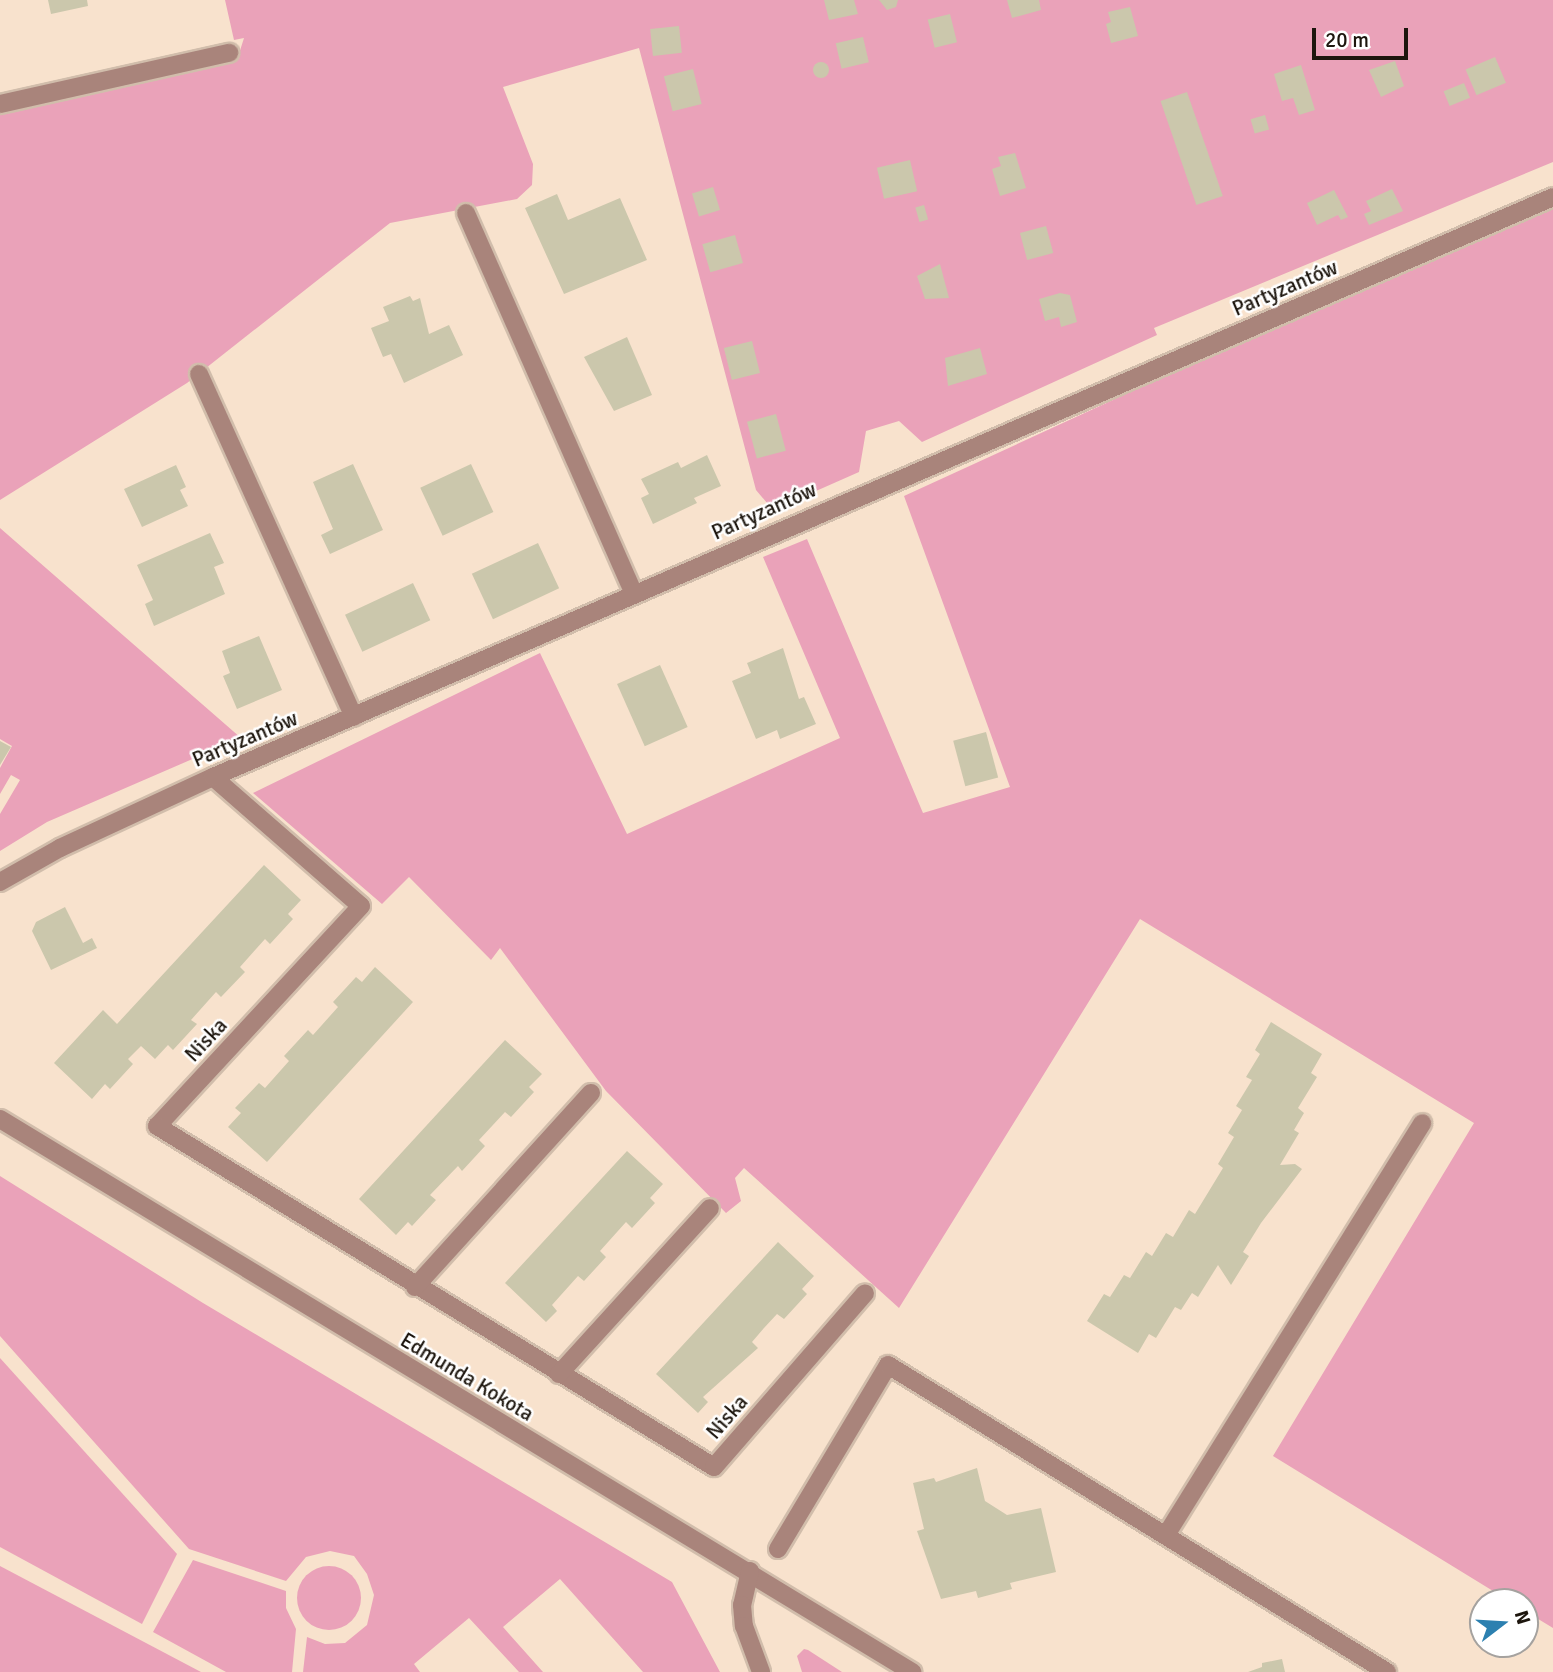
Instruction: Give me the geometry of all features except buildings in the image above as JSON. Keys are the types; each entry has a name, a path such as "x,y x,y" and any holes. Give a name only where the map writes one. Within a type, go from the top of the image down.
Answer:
{"street":[{"path":"0,104 229,53"},
{"name":"Partyzantów","path":"0,882 120,819 213,777 1553,197"},
{"path":"466,213 634,594"},
{"path":"200,374 354,716"},
{"name":"Niska","path":"213,777 361,906 157,1126 415,1287 714,1467 865,1293"},
{"path":"415,1287 591,1093"},
{"name":"Edmunda Kokota","path":"0,1119 750,1571 912,1672"},
{"path":"1166,1535 1422,1123"},
{"path":"559,1374 710,1208"},
{"path":"778,1549 888,1364 1387,1672"},
{"path":"750,1571 742,1605 744,1626 761,1672"}],"shaded area":[{"path":"225,0 1553,0 1553,162 1154,328 1157,335 922,442 899,421 866,431 859,472 773,510 756,490 639,48 503,87 533,164 532,185 517,199 390,223 187,383 0,500 0,114 237,60 244,38 234,40"},
{"path":"1553,198 1553,1628 1539,1620 1539,1588 1488,1588 1273,1456 1474,1123 1140,919 899,1308 744,1168 735,1178 741,1201 726,1213 606,1091 500,948 491,960 409,877 382,904 253,793 540,653 627,834 840,738 763,557 807,539 923,813 1010,787 904,496"},
{"path":"0,528 241,738 47,822 0,851 0,814 20,780 11,775 0,794 0,768 12,746 0,739"},
{"path":"0,1176 203,1303 672,1582 720,1672 643,1672 560,1579 503,1627 543,1672 519,1672 469,1618 414,1664 420,1672 303,1672 307,1637 325,1644 345,1643 367,1625 374,1595 367,1574 354,1556 330,1551 306,1557 286,1581 189,1549 0,1336"},
{"path":"0,1358 177,1554 142,1624 0,1547"},
{"path":"193,1560 286,1591 286,1608 296,1629 292,1672 226,1672 153,1632"},
{"path":"0,1566 201,1672 0,1672"},
{"path":"329,1566 347,1572 355,1580 361,1598 355,1616 347,1624 329,1630 311,1624 303,1616 297,1598 303,1580 311,1572"},
{"path":"804,1649 842,1672 802,1672 797,1656"}]}
